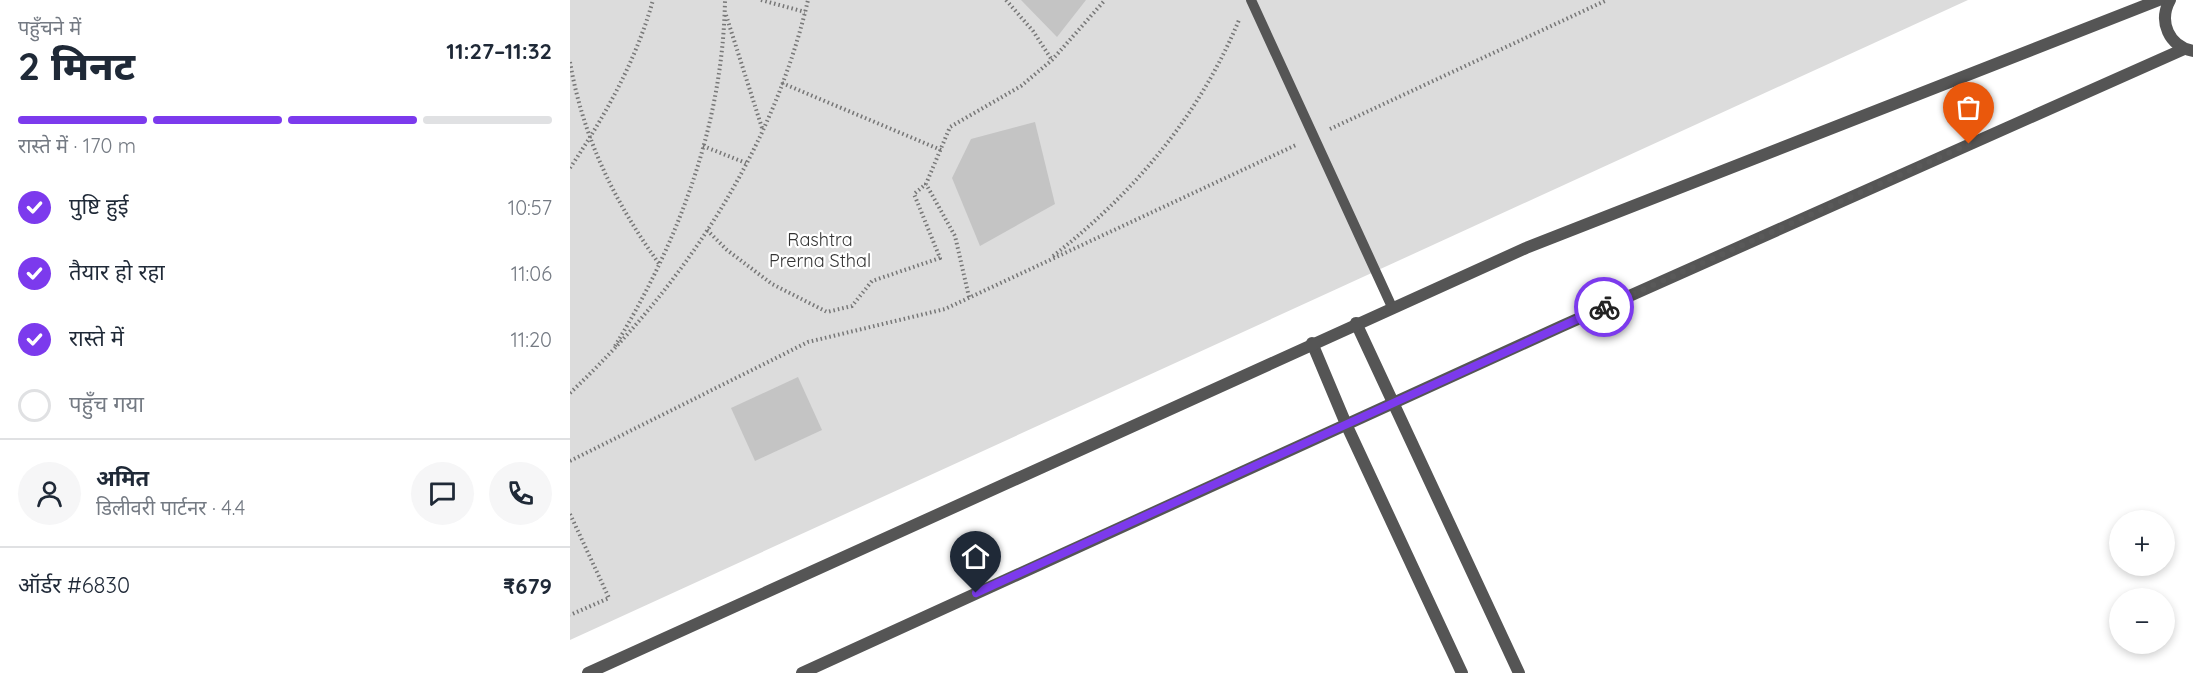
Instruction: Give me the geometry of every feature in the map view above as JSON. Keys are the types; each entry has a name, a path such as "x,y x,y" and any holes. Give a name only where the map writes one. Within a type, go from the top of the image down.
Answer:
{"street":[{"path":"588,673 1356,323 1526,248 2158,0"},
{"path":"2170,0 2165,12 2165,24 2175,43 2188,50"},
{"path":"802,673 1573,321 2188,50"},
{"path":"1356,323 1519,673"},
{"path":"1312,343 1346,424 1462,673"}],"lane":[{"path":"1251,0 1392,307"}],"path":[{"path":"570,168 590,138 634,55 653,0"},
{"path":"610,354 660,265 680,219 703,146 719,71 725,0"},
{"path":"761,0 806,12"},
{"path":"570,393 610,354 661,296 707,230 746,163 762,129 782,83 808,0"},
{"path":"1006,0 1033,31 1052,60"},
{"path":"707,230 734,256 772,284 827,312 852,306 872,281 940,258 914,194 926,184 950,128 1012,92 1052,60 1105,0"},
{"path":"1327,130 1607,0"},
{"path":"725,10 762,129"},
{"path":"1047,261 1115,204 1173,137 1216,69 1240,17"},
{"path":"570,62 590,138 616,199 660,265"},
{"path":"782,83 941,150"},
{"path":"570,461 808,342 945,309 1306,140"},
{"path":"703,146 746,163"},
{"path":"926,184 955,236 969,297"},
{"path":"570,514 609,598 570,615"}],"green space":[{"name":"Rashtra Prerna Sthal","path":"570,0 1968,0 570,640"}],"building":[{"path":"1021,0 1086,0 1057,37"},
{"path":"1035,122 1055,204 980,246 952,178 971,139"},
{"path":"798,377 822,430 755,461 731,408"}],"way so far":[{"path":"1604,307 1969,144"}],"route":[{"path":"976,593 1604,307"}]}
